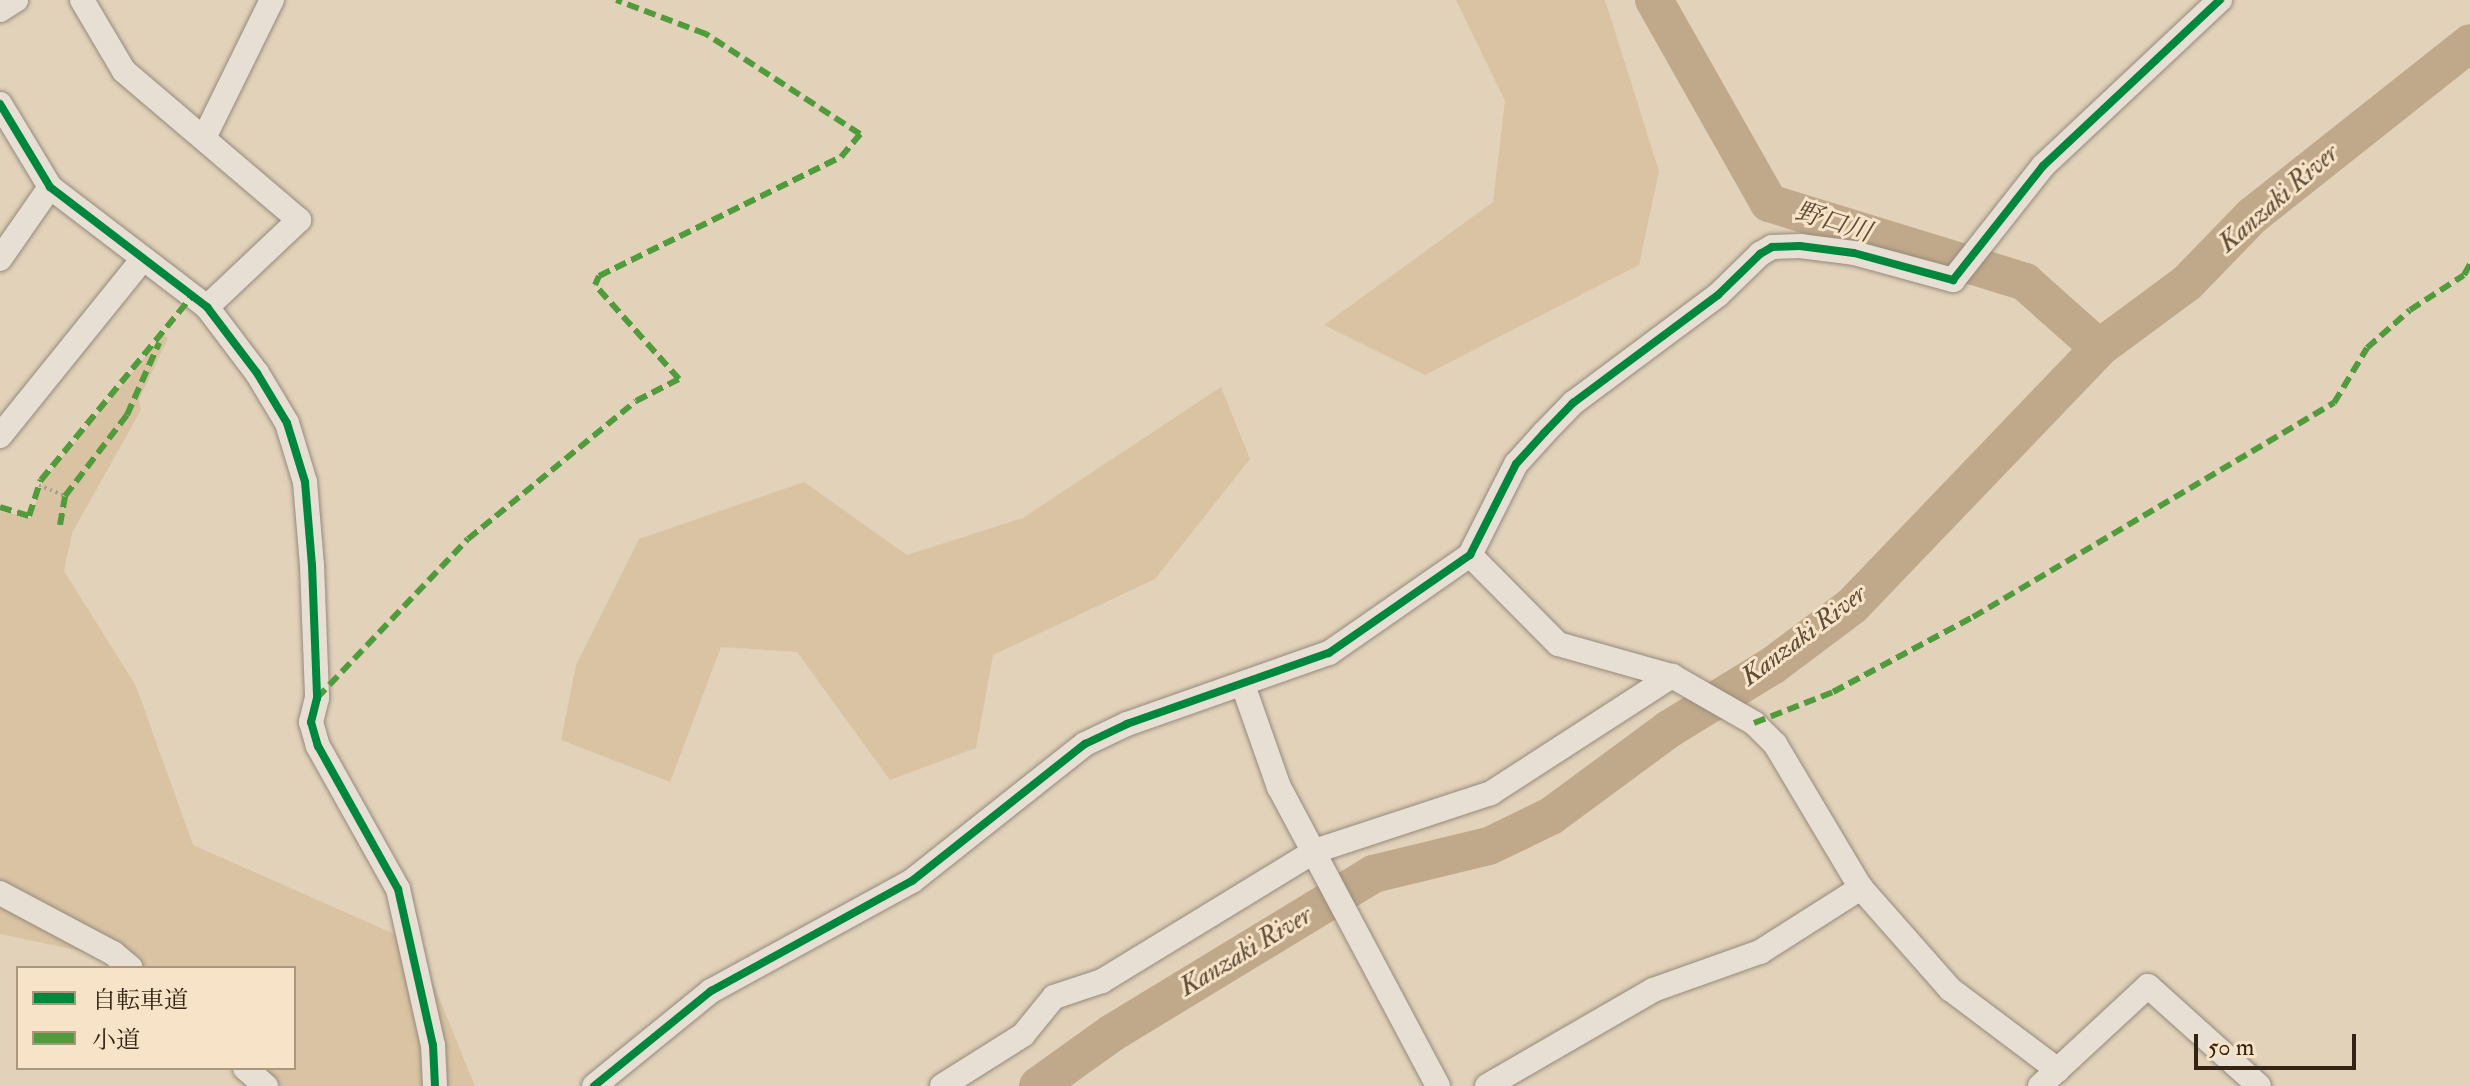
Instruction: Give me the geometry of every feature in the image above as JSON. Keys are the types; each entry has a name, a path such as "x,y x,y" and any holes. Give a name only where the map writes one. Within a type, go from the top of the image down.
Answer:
{"street":[{"path":"0,10 16,0"},
{"path":"82,0 124,71 299,220 207,307"},
{"path":"204,138 272,0"},
{"path":"594,1086 711,991 912,881 1085,744 1127,724 1329,653 1470,555 1516,464 1563,413 1679,320 1718,295 1760,254 1772,247 1800,246 1854,253 1953,280 2043,166 2220,0"},
{"path":"1,107 50,187 207,307 287,423 305,482 317,698 311,722 318,746 398,889 433,1045 435,1086"},
{"path":"0,259 50,187"},
{"path":"0,436 143,259"},
{"path":"1470,555 1558,644 1672,676 1754,723 1775,744 1861,888 1950,989 2049,1078 2148,986 2259,1086"},
{"path":"942,1086 1023,1035 1054,997 1102,981 1315,851 1491,793 1672,676"},
{"path":"1243,685 1279,787 1438,1086"},
{"path":"1487,1086 1653,990 1760,952 1861,888"},
{"path":"0,893 113,953 129,966"},
{"path":"247,1070 266,1086"}],"path":[{"path":"39,485 65,496"}],"shaded area":[{"path":"1456,0 1605,0 1659,171 1639,265 1425,375 1324,325 1493,202 1505,101"},
{"path":"163,335 168,338 139,400 141,410 72,533 64,571 136,686 193,845 417,944 475,1086 282,1086 262,1070 296,1070 296,966 111,966 86,952 0,934 0,511 31,518 43,481"},
{"path":"1221,387 1250,459 1155,579 993,655 976,748 890,780 797,652 721,647 670,782 561,740 576,665 639,539 804,482 907,555 1023,518"}],"waterway":[{"name":"野口川","path":"1654,0 1769,203 2025,282 2099,348"},
{"name":"Kanzaki River","path":"1038,1086 1112,1033 1373,874 1489,846 1551,816 1669,729 1772,666 1852,606 2099,348 2187,283 2252,216 2470,43"}],"marked path":[{"path":"317,698 468,539 636,401 679,379 595,285 599,276 841,157 860,134 706,34 616,0"},
{"path":"1754,723 1833,692 1973,617 2334,403 2367,348 2410,310 2464,275 2470,264"},
{"path":"0,507 29,516 41,480 192,296"},
{"path":"60,525 65,496 127,415 159,343"}],"cycle path":[{"path":"594,1086 711,991 912,881 1085,744 1127,724 1329,653 1470,555 1516,464 1544,433 1573,403 1718,295 1760,254 1772,247 1800,246 1854,253 1953,280 2043,166 2220,0"},
{"path":"0,104 50,187 207,307 257,373 287,423 305,482 312,565 317,698 311,722 318,746 398,889 433,1045 435,1086"}]}
